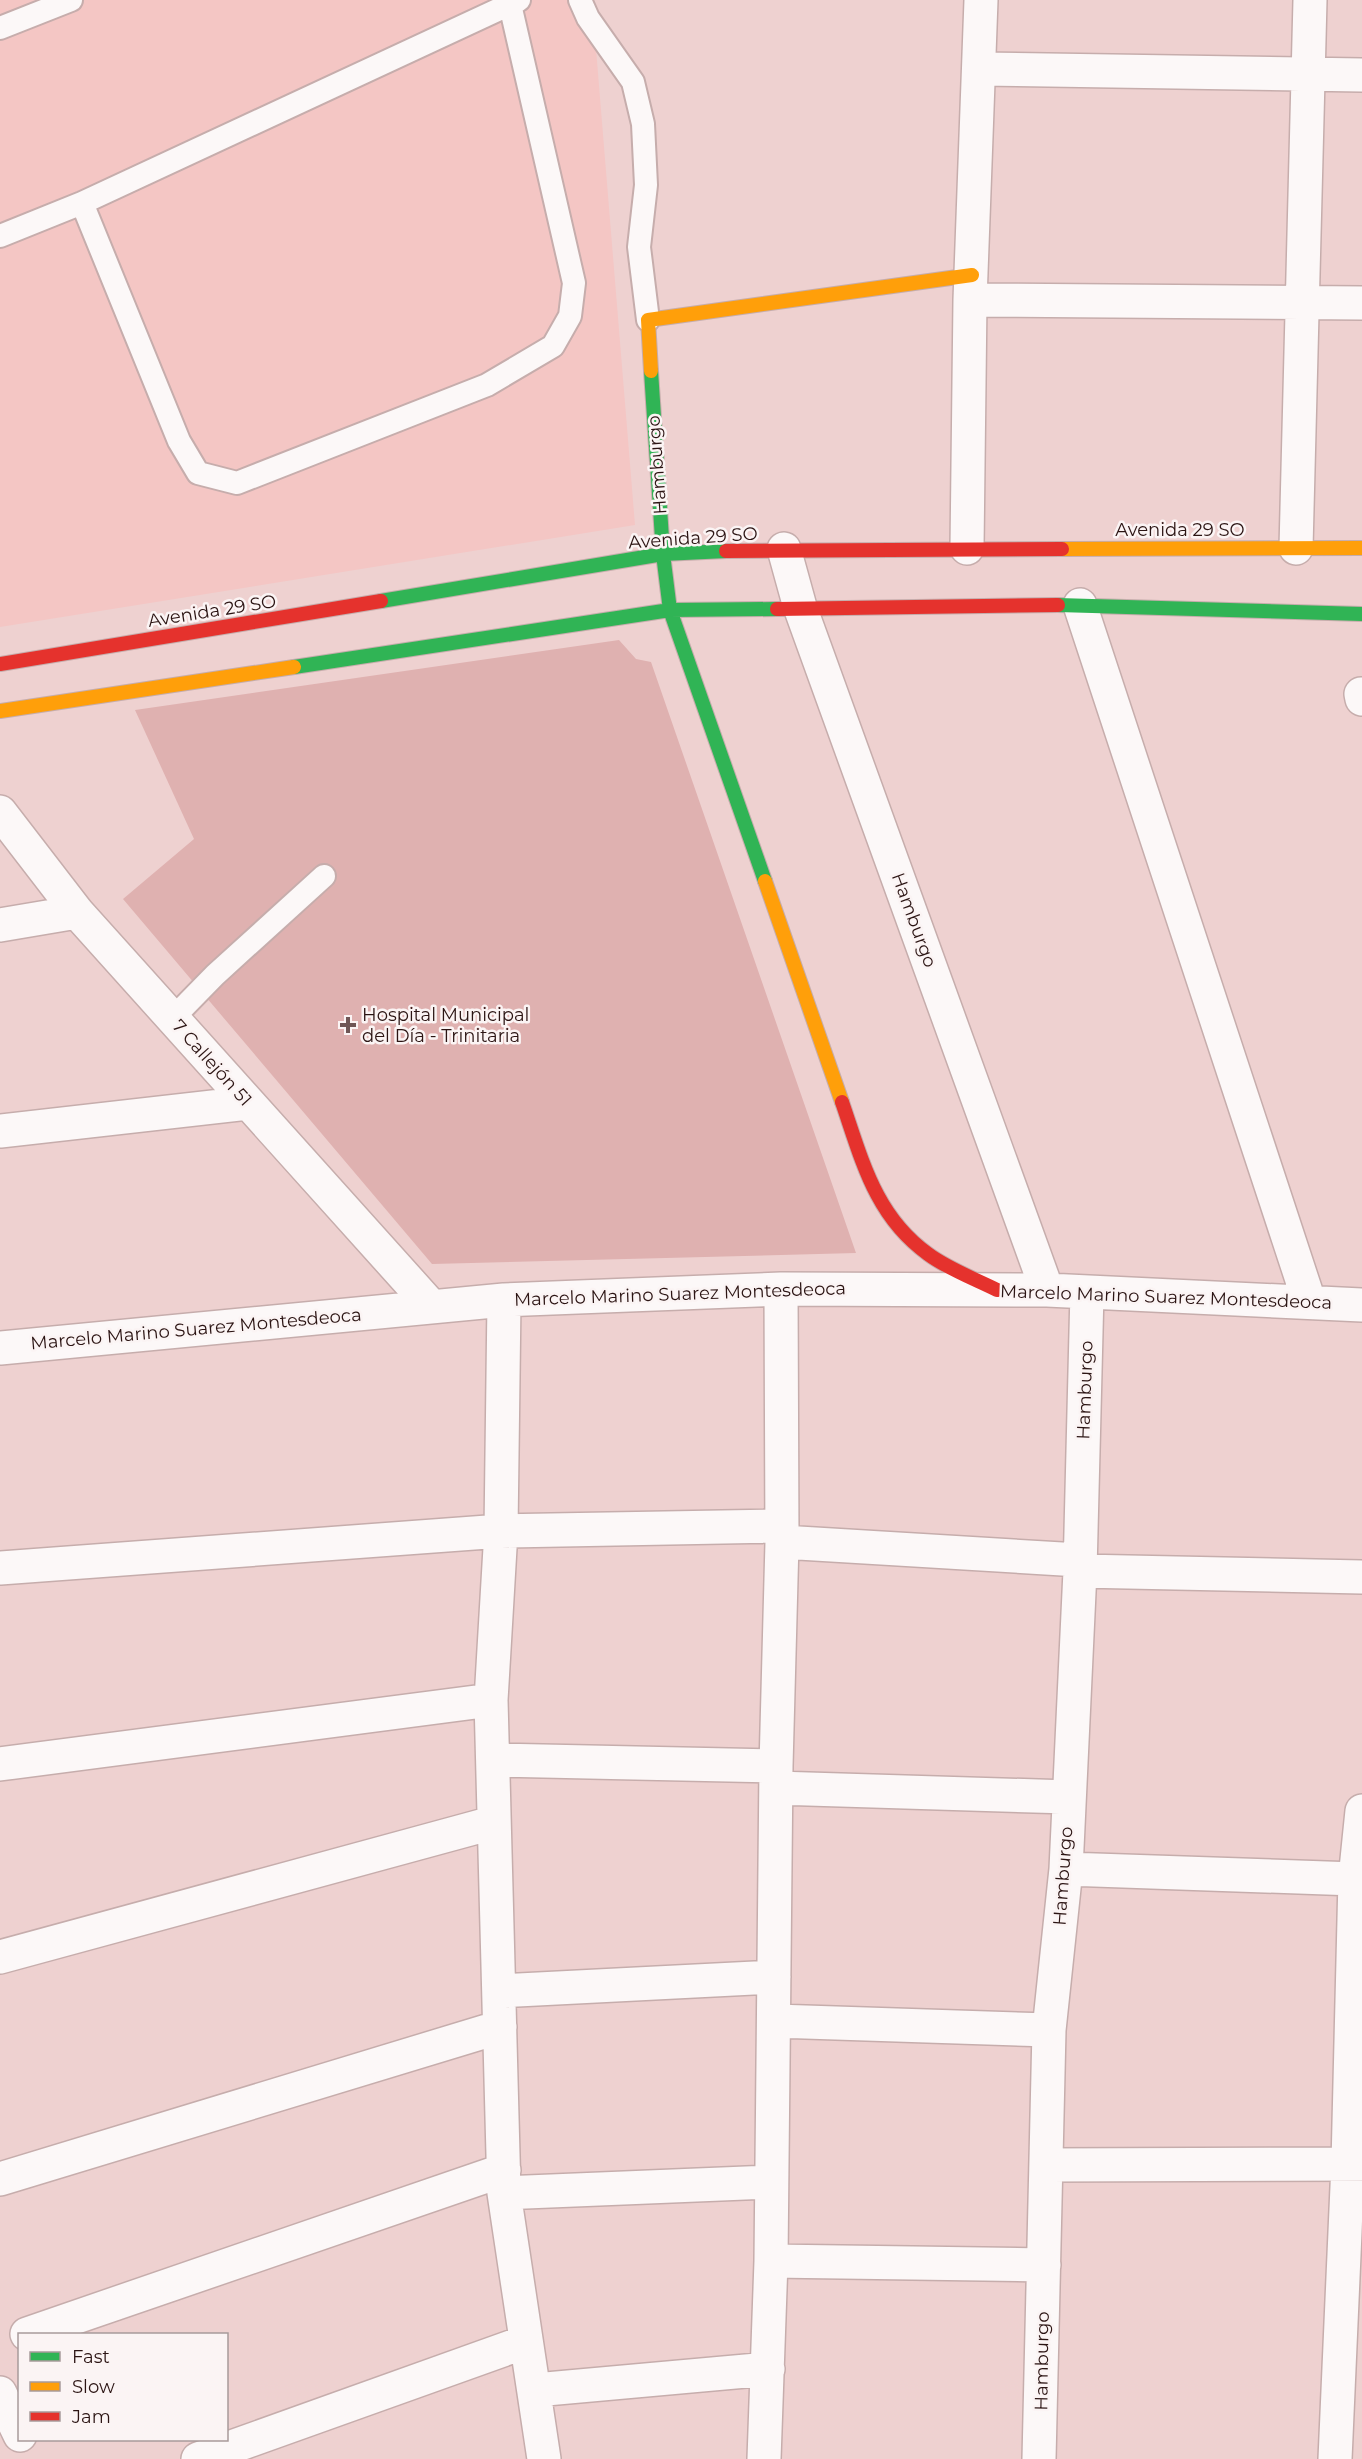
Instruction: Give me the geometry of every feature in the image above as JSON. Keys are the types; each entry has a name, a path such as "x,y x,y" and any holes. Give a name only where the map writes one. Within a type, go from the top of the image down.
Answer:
{"street":[{"path":"967,548 971,288 981,0"},
{"path":"1296,548 1310,0"},
{"path":"979,69 1362,75"},
{"path":"648,320 971,288 1362,303"},
{"name":"Hamburgo","path":"648,320 663,554 670,610 870,1183 895,1226 929,1256 997,1290"},
{"name":"Avenida 29 SO","path":"0,664 663,554 784,549 1362,548"},
{"name":"Hamburgo","path":"784,549 800,607 1047,1290"},
{"path":"1080,605 1309,1301"},
{"path":"0,711 670,610 1080,605 1362,614"},
{"name":"7 Callejón 51","path":"0,812 78,912 432,1307"},
{"path":"0,925 78,912"},
{"path":"0,1131 248,1103"},
{"path":"764,2459 771,2261 775,2021 776,1777 782,1534 781,1289"},
{"name":"Marcelo Marino Suarez Montesdeoca","path":"0,1348 504,1300 781,1289 1047,1290 1362,1305"},
{"name":"Hamburgo","path":"1039,2459 1049,2030 1066,1869 1079,1565 1087,1292"},
{"path":"504,1300 501,1531 490,1700 504,2182 525,2342 535,2390 544,2459"},
{"path":"0,1568 501,1531 782,1534 1079,1565 1362,1577"},
{"path":"0,1764 490,1700"},
{"path":"493,1760 1068,1797"},
{"path":"1335,2459 1350,2402 1355,2164 1355,1879 1362,1811"},
{"path":"0,1957 492,1823"},
{"path":"1066,1869 1355,1879"},
{"path":"499,1991 774,1977"},
{"path":"775,2021 1049,2030"},
{"path":"0,2180 500,2027"},
{"path":"1046,2165 1355,2164"},
{"path":"30,2333 504,2182 771,2182"},
{"path":"771,2261 1044,2265"},
{"path":"0,2344 18,2338"},
{"path":"198,2459 525,2342"},
{"path":"535,2390 768,2369"},
{"path":"0,2394 18,2431"},
{"path":"22,2441 31,2459"}],"lane":[{"path":"0,28 71,0"},
{"path":"580,0 588,18 633,82 643,124 646,185 639,247 648,320"},
{"path":"0,236 82,203 512,1 574,283 570,316 553,346 487,385 237,483 198,473 178,441 82,203"},
{"path":"172,1018 324,876"}],"shaded area":[{"path":"0,0 592,0 635,525 0,627"},
{"path":"619,640 636,659 651,662 856,1253 432,1264 123,899 194,839 135,710"}],"traffic: fast":[{"path":"651,371 663,554 670,610 765,881"},
{"path":"381,601 663,554 726,551"},
{"path":"1058,605 1362,614"},
{"path":"294,667 670,610 777,609"}],"traffic: slow":[{"path":"651,371 648,320 972,275"},
{"path":"1062,549 1362,548"},
{"path":"0,711 294,667"},
{"path":"765,881 842,1102"}],"traffic: jam":[{"path":"726,551 1062,549"},
{"path":"0,664 381,601"},
{"path":"777,609 1058,605"},
{"path":"842,1102 864,1166 873,1186 895,1222 928,1254 997,1290"}],"place":[{"name":"Hospital Municipal del Día - Trinitaria","path":"348,1025"}]}
